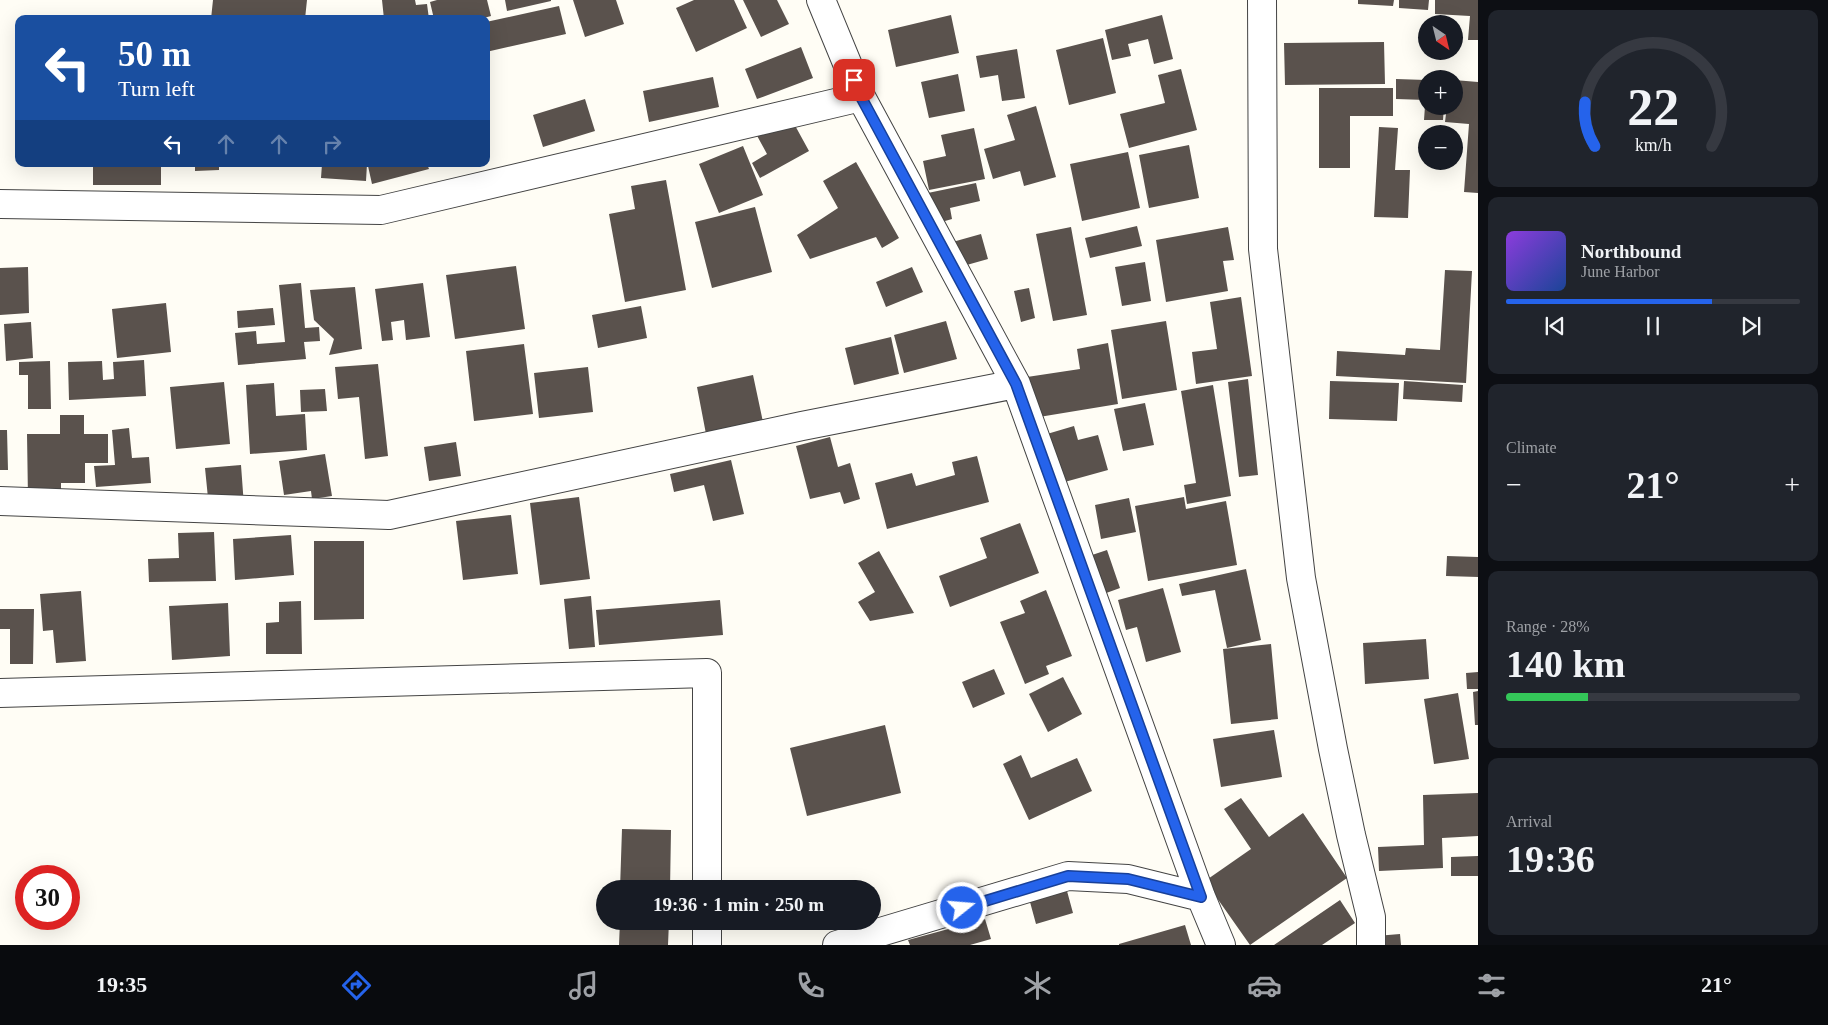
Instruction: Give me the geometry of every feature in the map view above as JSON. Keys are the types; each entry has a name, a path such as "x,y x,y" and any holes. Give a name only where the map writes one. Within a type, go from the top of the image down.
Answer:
{"street":[{"path":"821,0 861,97 1016,384 1201,897 1222,945"},
{"path":"1262,0 1263,249 1301,578 1333,749 1351,835 1371,916 1371,945"},
{"path":"0,204 381,210 861,97"},
{"path":"0,501 389,515 802,426 1016,384"},
{"path":"0,693 707,673 707,880"},
{"path":"837,945 1068,876 1128,879 1201,897"},
{"path":"707,930 708,945"}],"building":[{"path":"213,0 307,0 305,15 211,15"},
{"path":"382,0 415,0 416,5 427,4 428,15 384,15"},
{"path":"437,0 487,0 491,16 433,15 430,2"},
{"path":"505,0 551,0 551,1 507,11"},
{"path":"573,0 616,0 624,24 585,37"},
{"path":"694,0 734,0 747,28 696,52 676,8"},
{"path":"743,0 777,0 789,24 761,37"},
{"path":"1358,0 1394,0 1393,6 1358,4"},
{"path":"1399,0 1429,0 1428,10 1399,8"},
{"path":"1435,0 1478,0 1478,40 1468,40 1470,16 1435,14"},
{"path":"559,6 566,34 490,51 490,21"},
{"path":"951,15 959,53 896,67 888,30"},
{"path":"1162,15 1173,59 1154,64 1148,39 1128,44 1131,56 1112,60 1105,30"},
{"path":"1103,38 1116,93 1069,105 1056,50"},
{"path":"1384,42 1385,84 1285,85 1284,43"},
{"path":"801,47 813,78 757,99 745,69"},
{"path":"1017,49 1025,98 1002,101 998,75 980,78 976,56"},
{"path":"1181,69 1197,130 1129,148 1120,114 1165,103 1158,75"},
{"path":"958,74 965,111 929,118 921,82"},
{"path":"713,77 719,107 649,122 643,91"},
{"path":"1396,79 1418,80 1418,100 1396,99"},
{"path":"1463,81 1478,82 1478,193 1464,192 1469,124 1445,122 1446,115 1463,115"},
{"path":"1319,88 1393,88 1393,116 1350,116 1350,168 1319,168"},
{"path":"585,99 595,131 543,147 533,115"},
{"path":"1036,106 1056,177 1024,186 1020,171 993,179 984,149 1015,140 1007,115"},
{"path":"1424,115 1443,115 1443,120 1424,120"},
{"path":"792,120 809,151 760,178 752,163 767,154 755,132"},
{"path":"1379,127 1398,128 1395,170 1410,170 1408,218 1374,217"},
{"path":"974,128 985,179 929,190 923,161 946,156 941,135"},
{"path":"1189,145 1199,198 1149,208 1139,155"},
{"path":"743,146 763,195 719,213 699,164"},
{"path":"1128,152 1140,208 1082,221 1070,164"},
{"path":"856,162 899,238 882,248 876,237 810,259 797,235 838,208 823,181"},
{"path":"93,167 161,167 161,185 93,185"},
{"path":"195,167 219,167 219,170 195,171"},
{"path":"322,167 367,167 366,181 321,178"},
{"path":"368,167 428,167 429,169 372,184"},
{"path":"666,180 686,290 625,302 609,214 635,209 631,186"},
{"path":"976,183 980,201 950,208 952,219 938,223 923,194"},
{"path":"755,207 772,272 712,288 695,222"},
{"path":"1137,226 1142,246 1090,258 1085,238"},
{"path":"1071,227 1087,315 1053,321 1036,234"},
{"path":"1228,227 1234,260 1223,261 1228,291 1166,302 1156,240"},
{"path":"981,234 988,259 956,268 949,243"},
{"path":"1145,262 1151,301 1122,306 1115,267"},
{"path":"516,266 525,329 455,339 446,275"},
{"path":"28,267 29,313 0,315 0,268"},
{"path":"912,267 923,292 886,307 876,282"},
{"path":"1445,270 1472,271 1466,383 1336,376 1337,351 1405,355 1406,348 1440,350"},
{"path":"301,283 305,328 319,327 320,341 304,342 306,359 238,365 235,333 256,331 257,344 285,342 279,285"},
{"path":"423,283 430,337 406,340 404,320 391,322 393,340 382,341 375,289"},
{"path":"355,287 362,349 329,355 334,339 314,320 310,290"},
{"path":"1029,288 1035,318 1021,322 1014,291"},
{"path":"1241,297 1252,376 1196,384 1192,352 1217,349 1210,302"},
{"path":"166,303 171,352 117,358 112,309"},
{"path":"641,306 647,338 598,348 592,315"},
{"path":"273,308 275,325 238,328 237,311"},
{"path":"946,321 957,359 904,373 894,335"},
{"path":"1166,321 1177,390 1122,399 1111,330"},
{"path":"31,322 33,358 6,361 4,324"},
{"path":"891,337 899,374 854,385 845,348"},
{"path":"1108,343 1118,404 1033,418 1027,377 1080,369 1077,349"},
{"path":"524,344 533,414 474,421 466,351"},
{"path":"144,360 146,396 69,400 68,362 102,361 103,380 114,379 113,362"},
{"path":"50,361 51,409 28,409 28,375 19,375 19,362"},
{"path":"378,364 388,456 365,459 359,397 338,399 335,367"},
{"path":"588,367 593,412 539,418 534,373"},
{"path":"753,375 763,422 706,434 697,387"},
{"path":"1248,379 1258,475 1239,477 1228,382"},
{"path":"1330,381 1399,383 1397,421 1329,419"},
{"path":"1404,381 1463,385 1462,402 1403,399"},
{"path":"224,382 230,444 176,449 170,387"},
{"path":"274,383 276,416 305,414 307,450 250,454 246,385"},
{"path":"1213,385 1231,496 1187,504 1184,485 1196,483 1181,391"},
{"path":"325,389 327,411 301,412 300,390"},
{"path":"1145,403 1154,445 1123,451 1114,409"},
{"path":"60,415 84,415 84,434 108,434 108,463 85,463 85,483 61,483 61,498 28,499 27,434 60,434"},
{"path":"1074,426 1078,440 1098,435 1108,470 1061,483 1047,434"},
{"path":"129,428 132,458 149,457 151,483 96,487 94,466 115,465 112,430"},
{"path":"0,430 7,430 8,470 0,470"},
{"path":"830,437 838,467 850,463 860,499 844,504 840,492 810,499 796,446"},
{"path":"456,442 461,476 429,481 424,447"},
{"path":"325,454 332,496 312,499 311,491 284,495 279,461"},
{"path":"977,456 989,502 887,529 875,483 912,473 916,486 955,475 952,462"},
{"path":"731,460 744,514 713,521 704,485 674,492 670,474"},
{"path":"241,465 244,506 209,508 205,468"},
{"path":"579,497 590,579 540,585 530,503"},
{"path":"1184,497 1186,509 1226,501 1237,565 1148,581 1135,506"},
{"path":"1129,498 1136,532 1101,539 1095,505"},
{"path":"511,515 518,574 463,580 456,521"},
{"path":"1020,523 1039,573 950,607 939,576 987,558 980,538"},
{"path":"214,532 216,581 149,582 148,559 179,558 178,533"},
{"path":"291,535 294,575 235,580 233,539"},
{"path":"314,541 364,541 364,619 314,620"},
{"path":"1107,550 1120,588 1098,596 1086,557"},
{"path":"879,551 914,613 870,621 858,602 875,592 858,563"},
{"path":"1447,556 1478,557 1478,577 1446,576"},
{"path":"1246,569 1261,640 1227,648 1215,590 1182,596 1179,584"},
{"path":"1163,588 1181,652 1146,662 1137,627 1126,630 1118,600"},
{"path":"1046,590 1072,656 1046,666 1049,674 1025,684 1000,622 1025,613 1020,601"},
{"path":"81,591 86,661 56,663 53,630 43,631 40,594"},
{"path":"591,596 595,647 569,649 564,599"},
{"path":"720,600 723,635 599,645 596,610"},
{"path":"301,601 302,654 266,654 266,623 279,622 279,602"},
{"path":"228,603 230,656 172,660 169,606"},
{"path":"0,609 34,609 33,664 10,664 10,629 0,629"},
{"path":"1426,639 1429,679 1365,684 1363,643"},
{"path":"1271,644 1278,719 1231,724 1223,649"},
{"path":"994,669 1005,694 973,708 962,682"},
{"path":"1478,672 1478,689 1467,689 1466,673"},
{"path":"1063,677 1082,714 1048,732 1029,694"},
{"path":"1478,691 1478,725 1475,725 1473,692"},
{"path":"1458,693 1469,759 1434,764 1424,699"},
{"path":"885,725 901,793 807,816 790,748"},
{"path":"1274,730 1282,777 1221,787 1213,739"},
{"path":"1021,755 1031,778 1077,758 1092,791 1029,820 1003,764"},
{"path":"1478,793 1478,836 1442,838 1443,868 1379,871 1378,847 1424,845 1423,795"},
{"path":"1241,798 1269,837 1303,813 1347,878 1250,945 1205,881 1251,849 1224,809"},
{"path":"622,829 671,830 670,880 620,880"},
{"path":"1478,856 1478,876 1451,876 1451,857"},
{"path":"1067,891 1073,913 1036,924 1030,902"},
{"path":"1340,900 1355,923 1322,945 1274,945"},
{"path":"985,919 991,939 970,945 910,945 908,940"},
{"path":"1185,925 1191,945 1119,945 1119,944"},
{"path":"620,930 669,930 668,945 619,945"},
{"path":"1400,934 1401,945 1377,945 1376,936"}],"route":[{"path":"854,80 861,97 1016,384 1201,897 1128,879 1068,876 962,908"}]}
